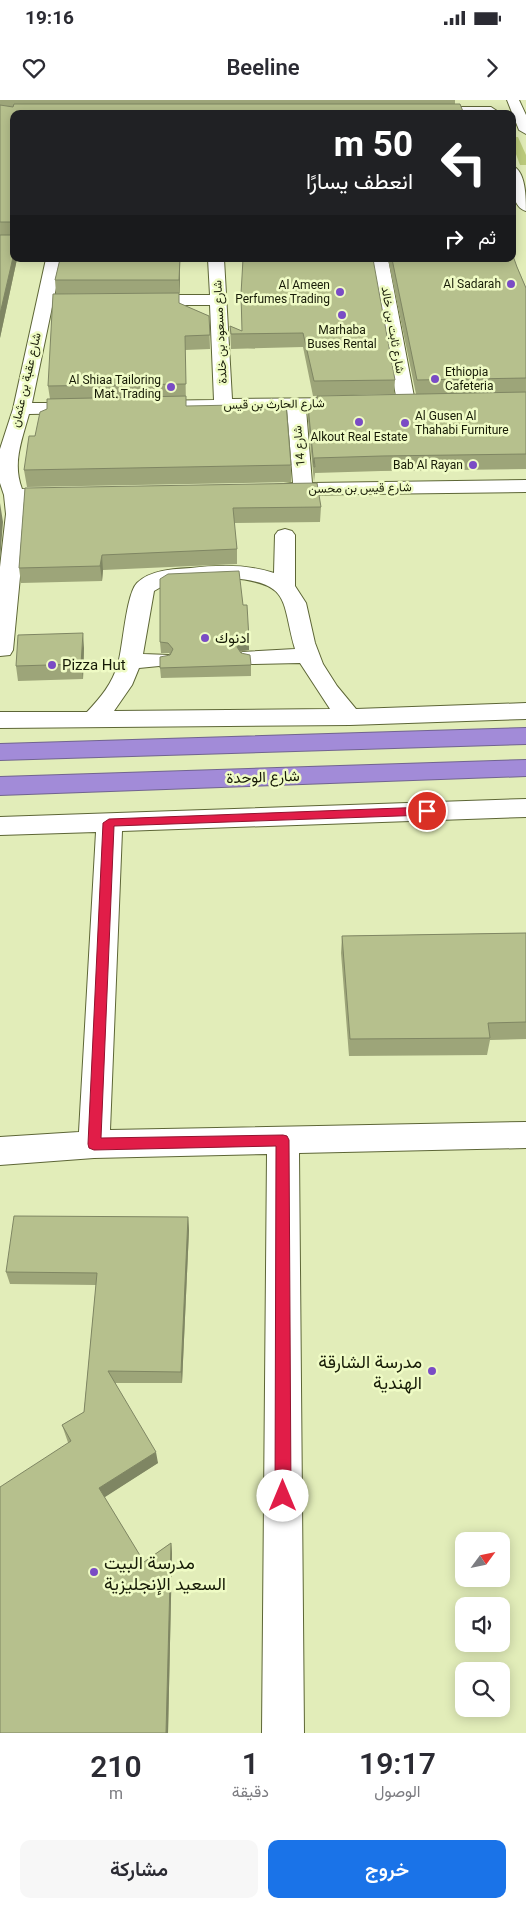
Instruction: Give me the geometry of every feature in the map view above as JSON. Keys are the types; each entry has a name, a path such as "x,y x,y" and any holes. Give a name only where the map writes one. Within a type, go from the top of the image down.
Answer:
{"highway":[{"path":"0,752 526,736"},
{"name":"شارع الوحدة","path":"0,786 526,768"}],"street":[{"path":"518,102 526,130"},
{"path":"441,110 490,108"},
{"path":"516,180 526,206"},
{"name":"شارع عقبة بن عثمان","path":"2,650 16,514 14,495 7,475 5,444 22,409 53,262"},
{"name":"شارع مسعود بن خلدة","path":"216,262 223,404"},
{"name":"شارع ثابت بن خالد","path":"381,262 406,402"},
{"path":"122,300 218,300"},
{"path":"44,301 64,301"},
{"path":"386,402 424,401"},
{"name":"شارع الحارث بن قيس","path":"127,407 366,402"},
{"name":"شارع 14","path":"296,404 303,489"},
{"path":"22,409 98,407"},
{"name":"شارع قيس بن محسن","path":"263,490 526,486"},
{"path":"14,495 84,493"},
{"path":"284,586 285,535"},
{"path":"94,718 118,692 126,678 132,662 141,596 144,588 152,582 178,576 245,573 265,576 284,586 294,600 308,656 324,687 350,717"},
{"path":"250,658 308,656"},
{"path":"132,662 161,660"},
{"path":"0,720 350,717 526,711"},
{"path":"0,826 526,808"},
{"path":"94,1144 109,822"},
{"path":"0,1151 94,1144 526,1135"},
{"path":"283,1140 283,1733"}],"green space":[{"path":"516,137 518,137 526,155 526,165 520,165 516,154"}],"building":[{"path":"14,104 460,104 462,110 10,110 10,222 0,222 0,105 13,107"},
{"path":"0,235 10,235 10,262 12,262 0,314"},
{"path":"59,262 180,262 179,280 55,280"},
{"path":"243,262 374,262 395,380 314,381 303,333 231,334 230,326 242,331"},
{"path":"393,262 515,262 526,288 526,378 417,380"},
{"path":"179,293 179,303 209,316 210,335 185,336 186,384 48,386 53,294"},
{"path":"526,392 526,454 314,458 314,467 308,406 319,406 317,396"},
{"path":"186,396 186,406 286,404 291,465 24,470 29,436 35,436 40,412 47,409 47,399"},
{"path":"317,483 321,507 233,508 237,549 102,555 100,566 19,568 25,488"},
{"path":"239,571 243,605 247,605 249,639 240,641 237,647 241,653 250,655 251,665 160,668 160,657 170,655 173,649 168,643 160,642 160,579 168,574"},
{"path":"83,633 81,664 16,666 18,635"},
{"path":"526,933 526,1022 488,1023 490,1038 350,1039 342,936"},
{"name":"مدرسة البيت السعيد الإنجليزية","path":"14,1216 188,1217 181,1372 108,1371 156,1452 99,1488 144,1562 171,1543 166,1733 0,1733 0,1487 71,1441 62,1425 84,1412 97,1273 6,1272"}],"place":[{"name":"Al Sadarah","path":"511,284"},
{"name":"Al Ameen Perfumes Trading","path":"340,292"},
{"name":"Marhaba Buses Rental","path":"342,315"},
{"name":"Ethiopia Cafeteria","path":"435,379"},
{"name":"Al Shiaa Tailoring Mat. Trading","path":"171,387"},
{"name":"Alkout Real Estate","path":"359,422"},
{"name":"Al Gusen Al Thahabi Furniture","path":"405,423"},
{"name":"Bab Al Rayan","path":"473,465"},
{"name":"ادنوك","path":"205,638"},
{"name":"Pizza Hut","path":"52,665"},
{"name":"مدرسة الشارقة الهندية","path":"432,1371"},
{"name":"مدرسة البيت السعيد الإنجليزية","path":"94,1572"}],"route":[{"path":"283,1496 283,1140 94,1144 109,822 427,811"}]}
